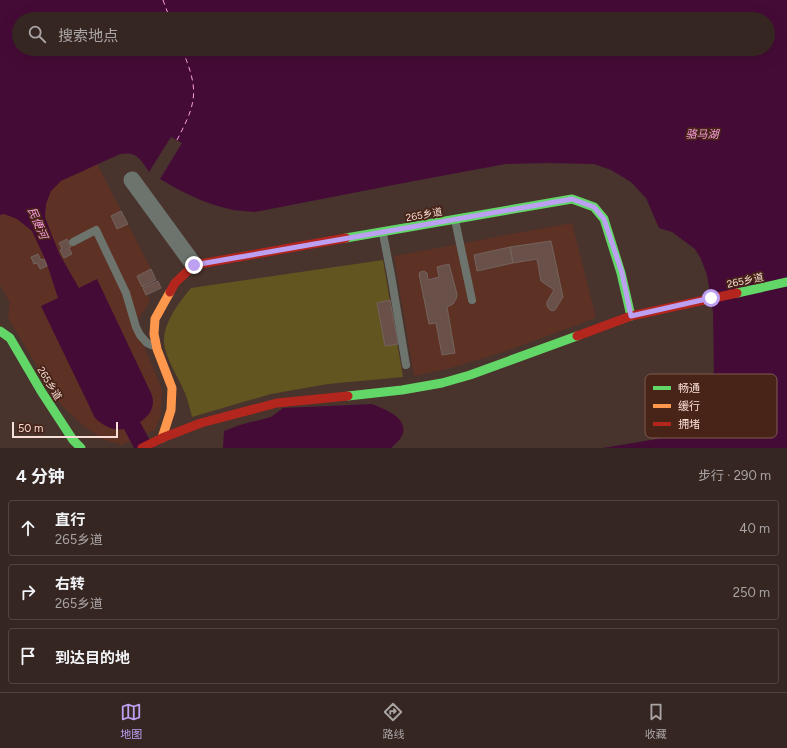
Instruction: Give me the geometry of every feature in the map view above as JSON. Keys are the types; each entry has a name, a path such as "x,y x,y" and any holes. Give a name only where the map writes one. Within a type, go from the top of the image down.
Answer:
{"street":[{"path":"132,180 194,265 174,283 155,319 154,334 157,349 172,388 171,410 162,438"},
{"name":"265乡道","path":"194,265 572,199 594,207 604,219 622,273 631,316 787,282"},
{"path":"145,447 162,438 201,423 277,403 402,390 442,383 470,375 631,316"},
{"name":"265乡道","path":"0,331 10,338 48,403 73,440 81,448"}],"lane":[{"path":"455,220 472,300"},
{"path":"73,242 96,230 126,293 140,335 147,343 157,349"},
{"path":"383,232 406,365"}],"shaded area":[{"path":"92,154 151,269 138,276 150,301 135,325 162,389 161,415 155,430 122,445 105,440 86,428 60,404 8,318 10,303 0,285 0,199"},
{"path":"572,223 596,318 503,352 451,368 414,376 394,256"},
{"path":"383,260 403,377 328,384 271,394 192,417 185,393 167,355 164,342 164,335 169,320 177,306 191,288"}],"water":[{"name":"骆马湖","path":"0,0 787,0 787,448 603,448 663,438 777,438 777,374 713,374 714,372 713,312 707,275 701,259 695,249 672,232 659,228 646,198 631,182 611,170 594,164 506,164 255,212 233,210 211,204 190,195 151,173 140,159 135,155 128,153 120,154 61,181 51,191 46,204 45,217 60,255 79,288 97,279 151,393 153,402 152,409 150,413 140,422 154,448 134,448 124,429 108,427 95,418 41,306 58,298 46,261 32,231 17,219 4,214 0,215"},
{"path":"372,404 394,415 402,424 404,430 402,436 391,448 223,448 224,431 271,417 283,408"}],"pier":[{"path":"171,137 182,143 160,179 149,172"}],"building":[{"path":"121,211 128,224 117,229 111,216"},
{"path":"67,239 71,247 69,248 72,254 64,258 60,250 62,249 59,243"},
{"path":"551,241 563,297 555,310 552,311 547,306 547,302 554,290 541,281 537,259 513,263 510,247"},
{"path":"510,247 513,263 477,271 474,255"},
{"path":"38,254 41,260 44,259 47,266 40,269 37,263 34,264 31,257"},
{"path":"449,264 457,294 453,304 447,307 455,353 442,355 436,323 429,324 419,274 420,272 424,271 427,273 428,280 439,277 437,267"},
{"path":"151,269 156,280 142,287 137,276"},
{"path":"158,281 161,288 146,295 143,288"},
{"path":"390,300 398,344 385,346 377,303"}],"ferry route":[{"path":"163,0 167,12"},
{"path":"177,140 186,121 194,94 191,74 185,56"}],"traffic: fast":[{"path":"346,238 572,199 594,207 604,219 621,273 631,316"},
{"path":"737,293 787,282"},
{"path":"0,331 10,338 41,391 73,440 81,448"},
{"path":"348,396 402,390 442,383 470,375 577,336"}],"traffic: slow":[{"path":"162,438 171,410 172,388 157,349 154,334 155,319 170,292"}],"traffic: jam":[{"path":"170,292 175,283 194,265 346,238"},
{"path":"577,336 631,316 737,293"},
{"path":"142,448 162,438 201,423 277,403 348,396"}],"route":[{"path":"194,265 572,199 594,207 604,219 622,273 631,316 711,298"}],"water label":[{"name":"民便河","path":"38,223"}]}
